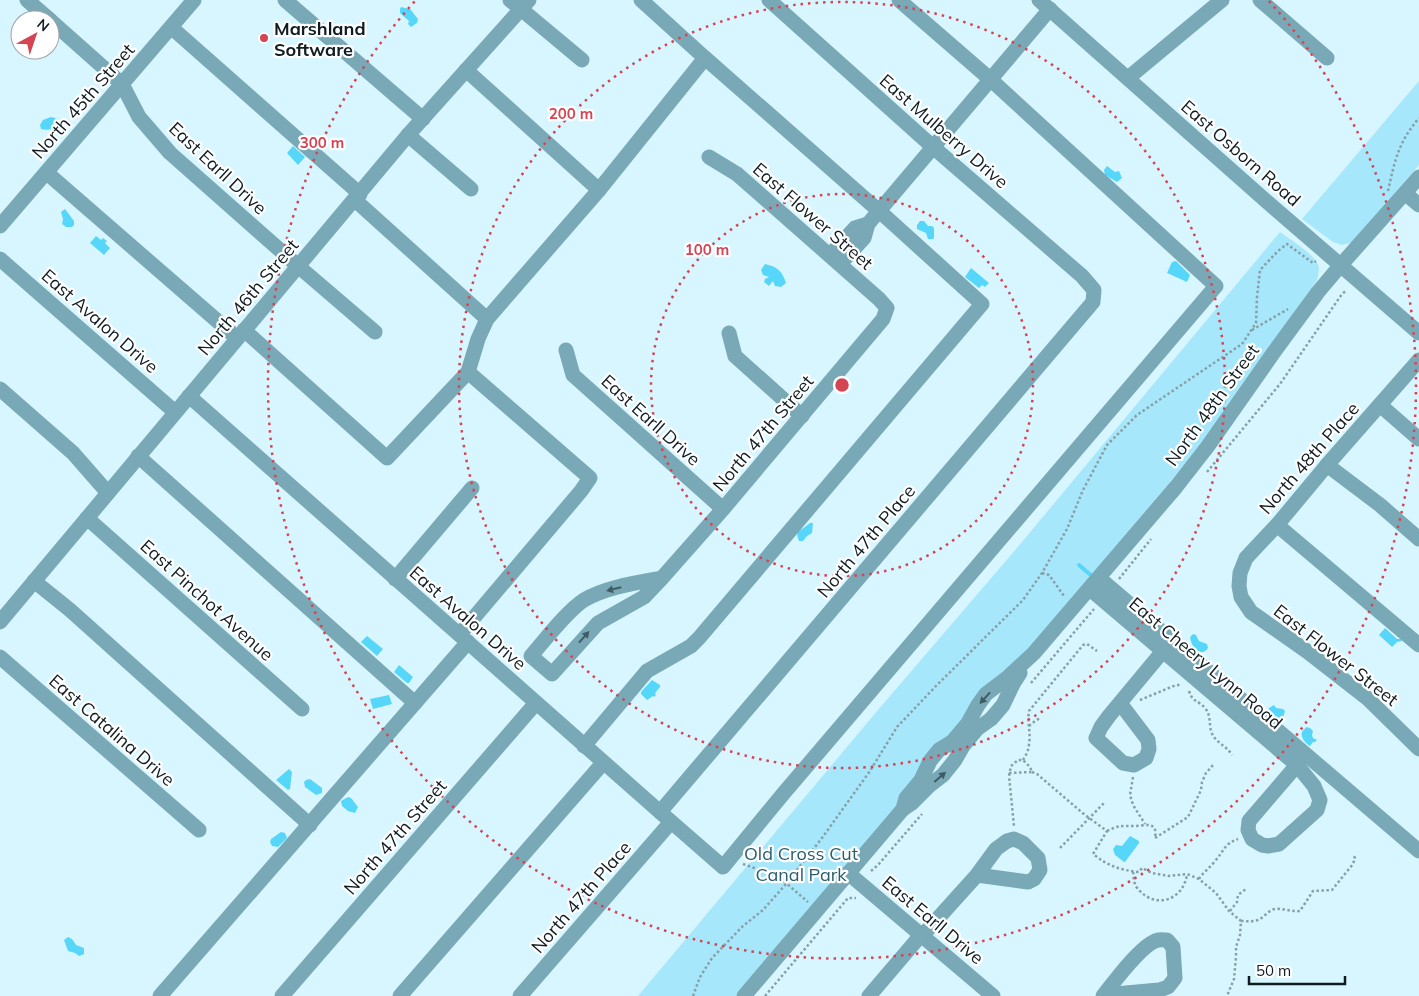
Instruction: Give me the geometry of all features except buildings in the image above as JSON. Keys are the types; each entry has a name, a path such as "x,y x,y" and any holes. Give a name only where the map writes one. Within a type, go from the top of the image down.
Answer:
{"street":[{"name":"East Earll Drive","path":"27,0 38,10"},
{"name":"North 45th Street","path":"0,226 172,28 194,0"},
{"path":"285,0 423,119"},
{"path":"584,746 647,671 691,646 699,638 982,304 641,0"},
{"name":"East Mulberry Drive","path":"769,0 933,147 1082,276 1094,290"},
{"path":"726,863 1216,286 990,79 899,0"},
{"path":"1128,78 1222,0"},
{"path":"1260,0 1327,58"},
{"path":"520,3 582,60"},
{"name":"North 46th Street","path":"0,622 6,604 34,581 408,135 466,70 520,3"},
{"path":"835,260 855,228 868,224 990,79 1044,5"},
{"name":"East Osborn Road","path":"1044,5 1340,266 1419,333"},
{"path":"172,28 487,319"},
{"name":"East Earll Drive","path":"60,29 122,84 139,117 170,153 376,332"},
{"path":"46,172 387,458 468,372 478,339 487,319 599,190 706,58"},
{"path":"466,70 599,190"},
{"path":"408,135 471,189"},
{"name":"East Flower Street","path":"709,157 737,174 887,308"},
{"name":"North 48th Street","path":"744,996 903,809 906,798 921,780 930,761 939,750 952,742 963,730 986,694 1008,678 1034,653 1176,487 1208,446 1274,352 1340,266 1419,178"},
{"path":"1406,194 1419,205"},
{"name":"East Avalon Drive","path":"0,259 175,412"},
{"name":"North 47th Place","path":"520,996 665,817 1093,302 1094,290"},
{"name":"North 47th Street","path":"662,578 599,593 583,601 531,656 552,674 598,623 644,597 662,578 723,509 802,416 882,320 887,308"},
{"path":"729,333 735,356 802,416"},
{"name":"East Earll Drive","path":"566,350 573,375 723,509"},
{"name":"North 48th Place","path":"1239,586 1240,573 1246,558 1277,525 1419,360"},
{"path":"160,996 415,703 590,478 468,372"},
{"path":"2,395 72,453 108,493"},
{"name":"East Avalon Drive","path":"189,396 665,817 726,863"},
{"path":"1380,405 1419,440"},
{"path":"138,456 415,703"},
{"path":"1327,465 1380,505 1419,539"},
{"path":"396,579 472,488"},
{"name":"East Pinchot Avenue","path":"87,518 302,709"},
{"path":"1277,525 1419,645"},
{"path":"34,581 77,616 310,825"},
{"path":"1094,583 1111,589 1419,850"},
{"name":"East Cheery Lynn Road","path":"1094,583 1163,651 1297,765 1314,786 1320,800 1317,810 1279,844 1262,845 1252,839 1248,830 1249,822 1297,765"},
{"name":"East Flower Street","path":"1239,586 1241,597 1251,612 1308,652 1367,698 1419,749"},
{"path":"1120,703 1163,651"},
{"name":"East Catalina Drive","path":"0,657 198,830"},
{"name":"North 47th Street","path":"282,996 536,703"},
{"path":"400,996 603,762"},
{"path":"869,996 977,876 996,849 1007,841 1015,840 1023,843 1038,858 1040,870 1034,880 1028,882 977,876"},
{"name":"East Earll Drive","path":"848,873 992,996"},
{"path":"1157,939 1167,940 1174,947 1175,978 1168,987 1159,990 1103,995 1146,946 1157,939"}],"path":[{"path":"1385,197 1398,149 1419,118"},
{"path":"693,996 700,977 712,958 743,926 763,910 786,884 870,771 897,727 1023,600 1042,573 1067,529 1083,490 1107,446 1137,415 1242,344 1256,323 1260,270 1278,251 1287,244 1313,263"},
{"path":"1202,478 1280,384 1346,290"},
{"path":"1251,330 1292,306"},
{"path":"1111,589 1156,533"},
{"path":"1042,573 1049,576 1065,597 1075,606"},
{"path":"1024,760 1029,747 1029,710 1083,645 1087,644 1097,651"},
{"path":"1139,703 1140,700 1176,685 1184,684 1188,687 1191,698 1206,708 1211,720 1211,730 1215,738 1229,749 1232,754"},
{"path":"1029,726 1040,718"},
{"path":"1015,840 1009,773 1011,766 1018,760 1024,760"},
{"path":"1024,760 1032,772"},
{"path":"1213,765 1206,773 1201,790 1188,817 1155,838 1156,832 1150,825 1122,825 1107,831 1093,854 1104,863 1123,870 1139,872 1142,868 1152,873 1170,876 1187,874 1199,879 1216,892 1229,911 1241,921 1250,922 1260,920 1274,909 1300,911 1313,891 1332,890 1353,864 1355,858 1353,855"},
{"path":"1134,770 1130,795 1133,805 1145,824"},
{"path":"1009,773 1032,772 1037,774 1107,831"},
{"path":"1060,848 1105,802"},
{"path":"1199,879 1215,862 1225,846 1244,837"},
{"path":"726,863 779,877 817,910"},
{"path":"1133,871 1135,885 1142,893 1150,899 1161,901 1172,898 1181,890 1186,883 1187,874"},
{"path":"1229,911 1238,902 1238,895 1246,889"},
{"path":"765,996 848,898"},
{"path":"1227,996 1234,979 1236,947 1241,921"}],"green space":[{"path":"1419,81 1419,165 1351,243 1342,245 1333,242 1302,219"},
{"name":"Old Cross Cut Canal Park","path":"1280,232 1302,248 1317,263 1319,272 1317,280 1202,442 1170,482 919,778 741,996 638,996 1022,542"}],"shaded area":[{"path":"401,7 410,9 418,19 417,23 411,27 408,24 409,21 400,13"},
{"path":"51,117 58,119 58,125 47,130 41,129 40,125 43,120"},
{"path":"293,146 305,157 298,165 287,153"},
{"path":"1107,166 1115,172 1119,171 1122,178 1117,182 1105,175 1104,170"},
{"path":"65,209 74,221 72,227 66,227 62,224 61,212"},
{"path":"920,221 924,221 928,226 934,228 933,239 928,239 926,233 917,229"},
{"path":"96,236 101,240 103,238 107,241 105,243 110,248 104,255 90,243"},
{"path":"1176,261 1190,275 1187,282 1167,273 1172,262"},
{"path":"765,264 779,270 786,283 781,287 775,286 773,281 769,286 764,282 769,277 763,275 761,270"},
{"path":"971,268 989,283 985,287 982,285 979,288 965,277"},
{"path":"810,523 813,523 812,533 803,541 799,541 798,532"},
{"path":"1385,628 1402,641 1397,642 1392,647 1379,635"},
{"path":"1193,634 1196,635 1199,641 1207,644 1208,648 1205,651 1199,652 1196,650 1190,637"},
{"path":"367,636 383,649 377,656 361,642"},
{"path":"399,665 413,677 409,683 394,672"},
{"path":"652,680 660,685 660,687 654,697 647,700 641,692"},
{"path":"389,695 392,704 373,709 370,699"},
{"path":"1274,705 1276,708 1285,711 1281,720 1277,720 1268,713 1269,708"},
{"path":"1306,727 1313,731 1313,738 1317,740 1310,746 1302,736 1302,732"},
{"path":"289,769 292,772 290,789 288,790 276,780"},
{"path":"310,779 322,788 322,793 316,795 305,787 304,782"},
{"path":"348,797 358,807 355,813 348,811 342,806 341,801"},
{"path":"281,832 285,833 287,838 278,847 272,846 271,839"},
{"path":"1130,836 1139,841 1139,843 1124,862 1115,855 1113,849 1116,845 1122,846"},
{"path":"68,937 76,945 84,948 84,954 79,956 68,951 64,940"}],"waterway":[{"path":"1079,565 1093,577"}],"place":[{"name":"Marshland Software","path":"264,38"}]}
